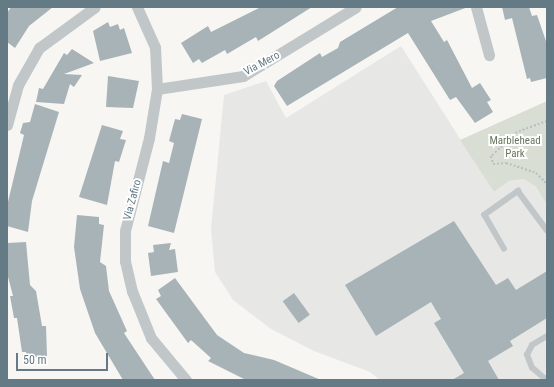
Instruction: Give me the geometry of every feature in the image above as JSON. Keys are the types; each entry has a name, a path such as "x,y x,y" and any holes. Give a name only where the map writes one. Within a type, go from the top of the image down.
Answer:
{"street":[{"path":"7,125 18,85 39,48 95,7"},
{"name":"Via Zafiro","path":"137,7 154,48 157,89 149,138 125,230 125,261 132,292 151,338 186,380"},
{"name":"Via Mero","path":"157,89 243,76 356,7"},
{"path":"476,7 489,55"}],"lane":[{"path":"504,249 484,215 518,191 547,230"},
{"path":"546,380 532,368 527,355 532,345 547,336"}],"path":[{"path":"547,121 517,132 491,156 493,164 506,163 536,173 547,184"}],"shaded area":[{"path":"401,46 494,192 509,181 524,179 536,187 547,205 547,380 380,380 370,372 314,351 271,329 233,300 215,272 211,229 224,95 266,81 286,118"}],"green space":[{"name":"Marblehead Park","path":"547,101 547,205 536,187 524,179 509,181 494,192 460,140"}],"building":[{"path":"11,7 53,7 29,26 15,48 7,42 7,13"},
{"path":"261,7 312,7 258,41 256,37 227,54 225,50 202,63 199,59 193,63 181,43 208,26 211,32"},
{"path":"398,7 468,7 431,21 444,42 447,40 472,88 480,83 491,100 487,102 493,112 475,123 456,97 450,100 408,33 287,106 274,86 277,81 320,53 322,57 338,48 340,42"},
{"path":"502,7 529,7 532,16 537,15 547,44 547,78 531,82 530,78 527,79 512,18 505,20"},
{"path":"108,22 110,27 118,24 120,30 124,28 132,53 100,61 93,31"},
{"path":"72,49 94,63 64,74 82,75 74,87 70,84 64,104 36,102 39,88 43,89 64,53 67,55"},
{"path":"108,76 139,81 133,108 106,107"},
{"path":"35,104 59,112 32,201 28,232 7,226 7,206 24,135 20,133 23,123 30,122"},
{"path":"182,114 202,119 174,233 148,226 163,161 169,163 174,143 169,141 175,119 180,120"},
{"path":"102,125 123,131 120,139 126,140 119,162 115,161 107,205 79,197"},
{"path":"77,215 99,217 99,224 104,225 100,262 106,266 109,291 127,331 124,333 155,380 123,380 95,333 80,289 74,247"},
{"path":"454,221 496,285 508,278 516,290 547,271 547,318 510,341 513,346 488,361 499,380 452,380 464,373 434,323 441,319 431,302 376,336 345,285"},
{"path":"26,242 30,285 36,291 42,326 46,326 47,356 27,358 26,352 22,352 17,318 14,318 10,296 13,296 7,273 7,243"},
{"path":"171,243 169,250 175,249 178,272 151,276 148,253 154,252 153,245"},
{"path":"175,278 217,335 244,353 274,360 321,380 246,380 208,361 211,358 191,340 188,343 156,299 161,296 158,290"},
{"path":"294,293 310,315 299,323 283,301"}]}
